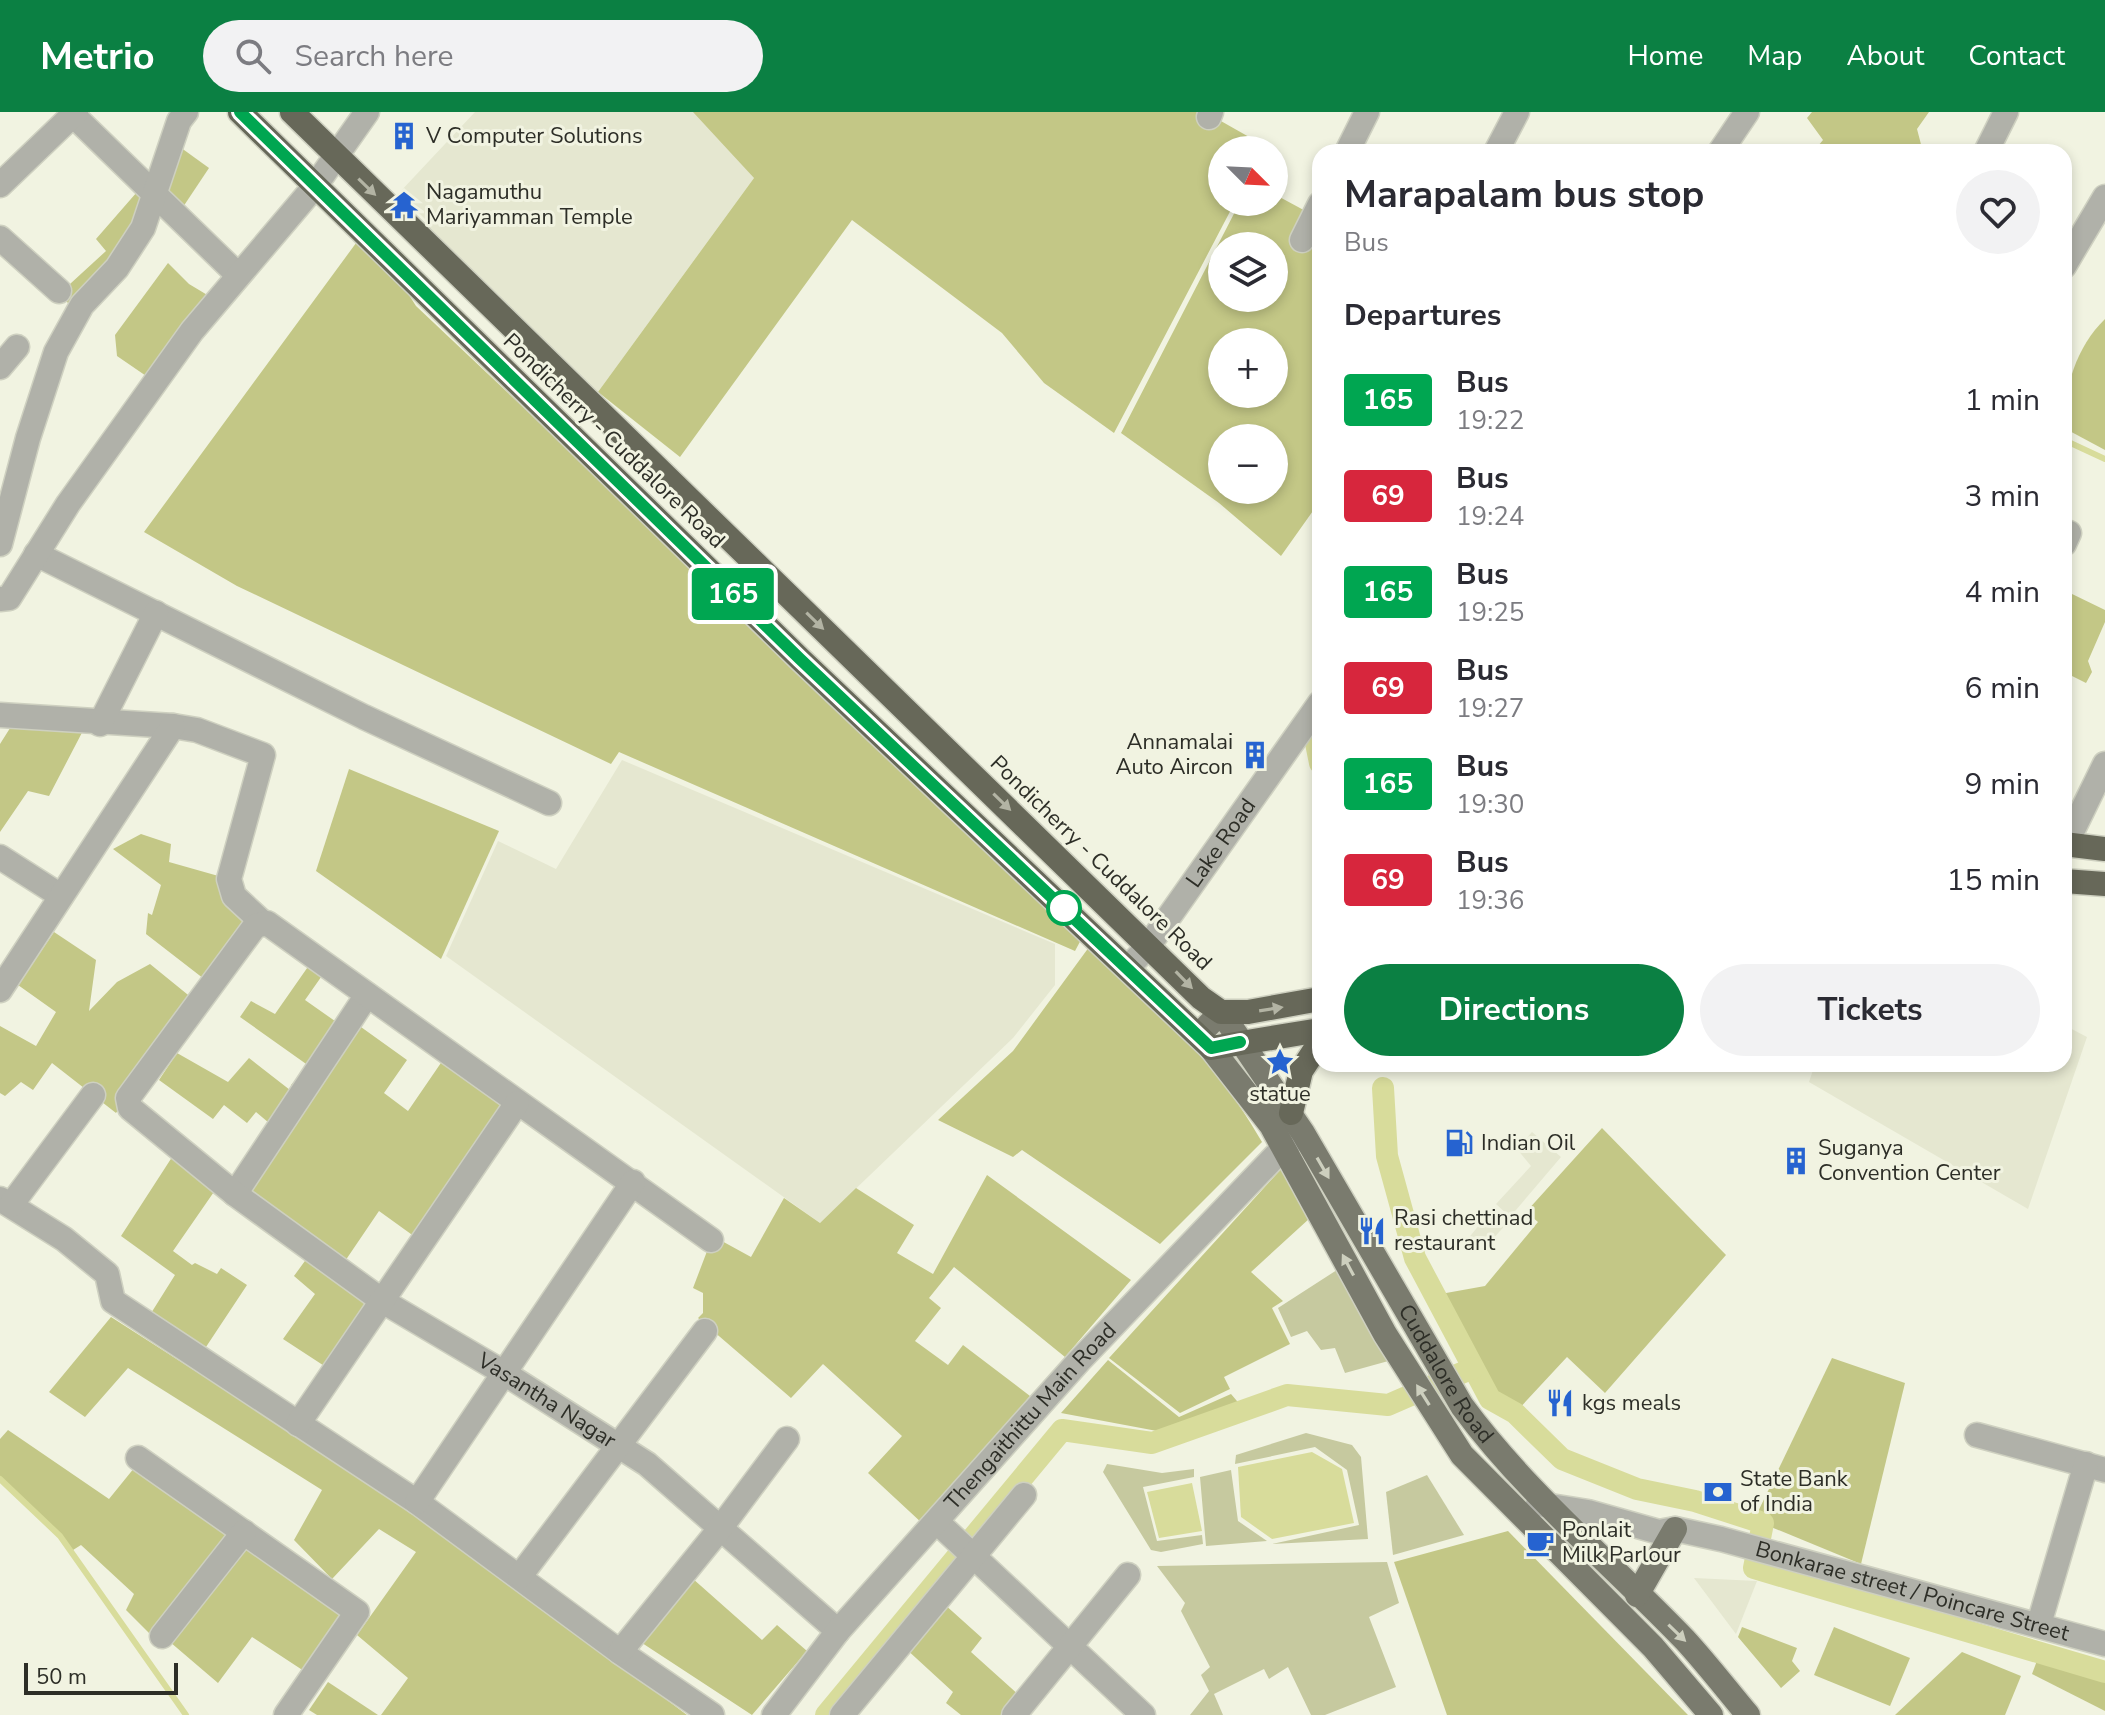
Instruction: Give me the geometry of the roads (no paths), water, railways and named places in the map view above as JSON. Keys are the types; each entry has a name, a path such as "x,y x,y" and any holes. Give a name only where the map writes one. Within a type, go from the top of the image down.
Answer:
{"highway":[{"name":"Pondicherry - Cuddalore Road","path":"240,112 800,659 1205,1041"},
{"name":"Pondicherry - Cuddalore Road","path":"292,112 1201,998 1221,1012"},
{"path":"577,441 600,413"},
{"path":"2072,845 2105,849"},
{"path":"2072,882 2105,884"},
{"path":"1221,1012 1248,1012 1312,1000"},
{"path":"1205,1041 1240,1042 1312,1031"},
{"path":"1293,1131 1293,1093 1301,1071 1312,1054"}],"main road":[{"path":"1205,1041 1221,1012"},
{"name":"Cuddalore Road","path":"1221,1012 1462,1406 1485,1437 1544,1503 1685,1641 1748,1715"},
{"name":"Cuddalore Road","path":"1205,1041 1293,1131 1385,1334 1462,1455 1653,1647 1711,1715"},
{"path":"1637,1595 1675,1529"}],"street":[{"path":"0,544 28,438 56,352 82,305 117,268 143,228 179,121 186,112"},
{"path":"2,602 192,331 315,186 367,112"},
{"path":"1351,144 1367,112"},
{"path":"1500,144 1517,112"},
{"path":"1725,144 1747,112"},
{"path":"1990,144 2006,112"},
{"path":"0,185 74,114 238,275"},
{"path":"2072,253 2105,197"},
{"path":"1302,240 1312,220"},
{"path":"0,238 59,291"},
{"path":"0,367 17,347"},
{"path":"36,554 549,803"},
{"path":"100,724 156,613"},
{"name":"Lake Road","path":"1128,968 1149,945 1312,714"},
{"path":"0,715 100,724 173,726 197,730 263,755 229,879 234,896 262,922 270,924 711,1240"},
{"path":"0,990 173,726"},
{"path":"2072,830 2105,764"},
{"path":"0,857 61,896"},
{"name":"Vasantha Nagar","path":"262,922 255,926 128,1098 130,1108 235,1194 384,1302 504,1373 647,1464 838,1631"},
{"path":"235,1194 367,995"},
{"path":"93,1095 5,1202 64,1239 107,1274 113,1301 417,1502 620,1652 712,1715"},
{"path":"298,1424 517,1103"},
{"name":"Thengaithittu Main Road","path":"774,1715 838,1631 940,1525 1079,1361 1293,1131"},
{"path":"417,1502 633,1182"},
{"path":"520,1576 705,1331"},
{"path":"1977,1435 2096,1467 2039,1624"},
{"path":"620,1652 719,1530 787,1439"},
{"path":"138,1458 357,1612 286,1715"},
{"path":"1494,1490 1523,1481 1620,1505 1664,1519 1675,1529"},
{"path":"842,1715 969,1554 1024,1495"},
{"path":"1512,1508 1544,1503 1659,1532 1675,1529"},
{"path":"940,1525 1143,1715"},
{"name":"Bonkarae street / Poincare Street","path":"1675,1529 1792,1557 2105,1644"},
{"path":"162,1636 244,1532"},
{"path":"1014,1715 1128,1575"}],"waterway":[{"path":"2072,444 2105,459"},
{"path":"1383,1088 1387,1156 1415,1258 1490,1399 1515,1413 1562,1459 1637,1489 1695,1501 1763,1523 1754,1568 2105,1672"},
{"path":"826,1715 1062,1430 1152,1443 1287,1395 1388,1405 1473,1368"},
{"path":"0,1479 60,1536 186,1715"}],"place":[{"name":"V Computer Solutions","path":"404,136"},
{"name":"Nagamuthu Mariyamman Temple","path":"404,205"},
{"name":"Annamalai Auto Aircon","path":"1255,755"},
{"name":"statue","path":"1280,1062"},
{"name":"Indian Oil","path":"1459,1143"},
{"name":"Suganya Convention Center","path":"1796,1161"},
{"name":"Rasi chettinad restaurant","path":"1372,1231"},
{"name":"kgs meals","path":"1560,1403"},
{"name":"State Bank of India","path":"1718,1492"},
{"name":"Ponlait Milk Parlour","path":"1540,1543"}]}
